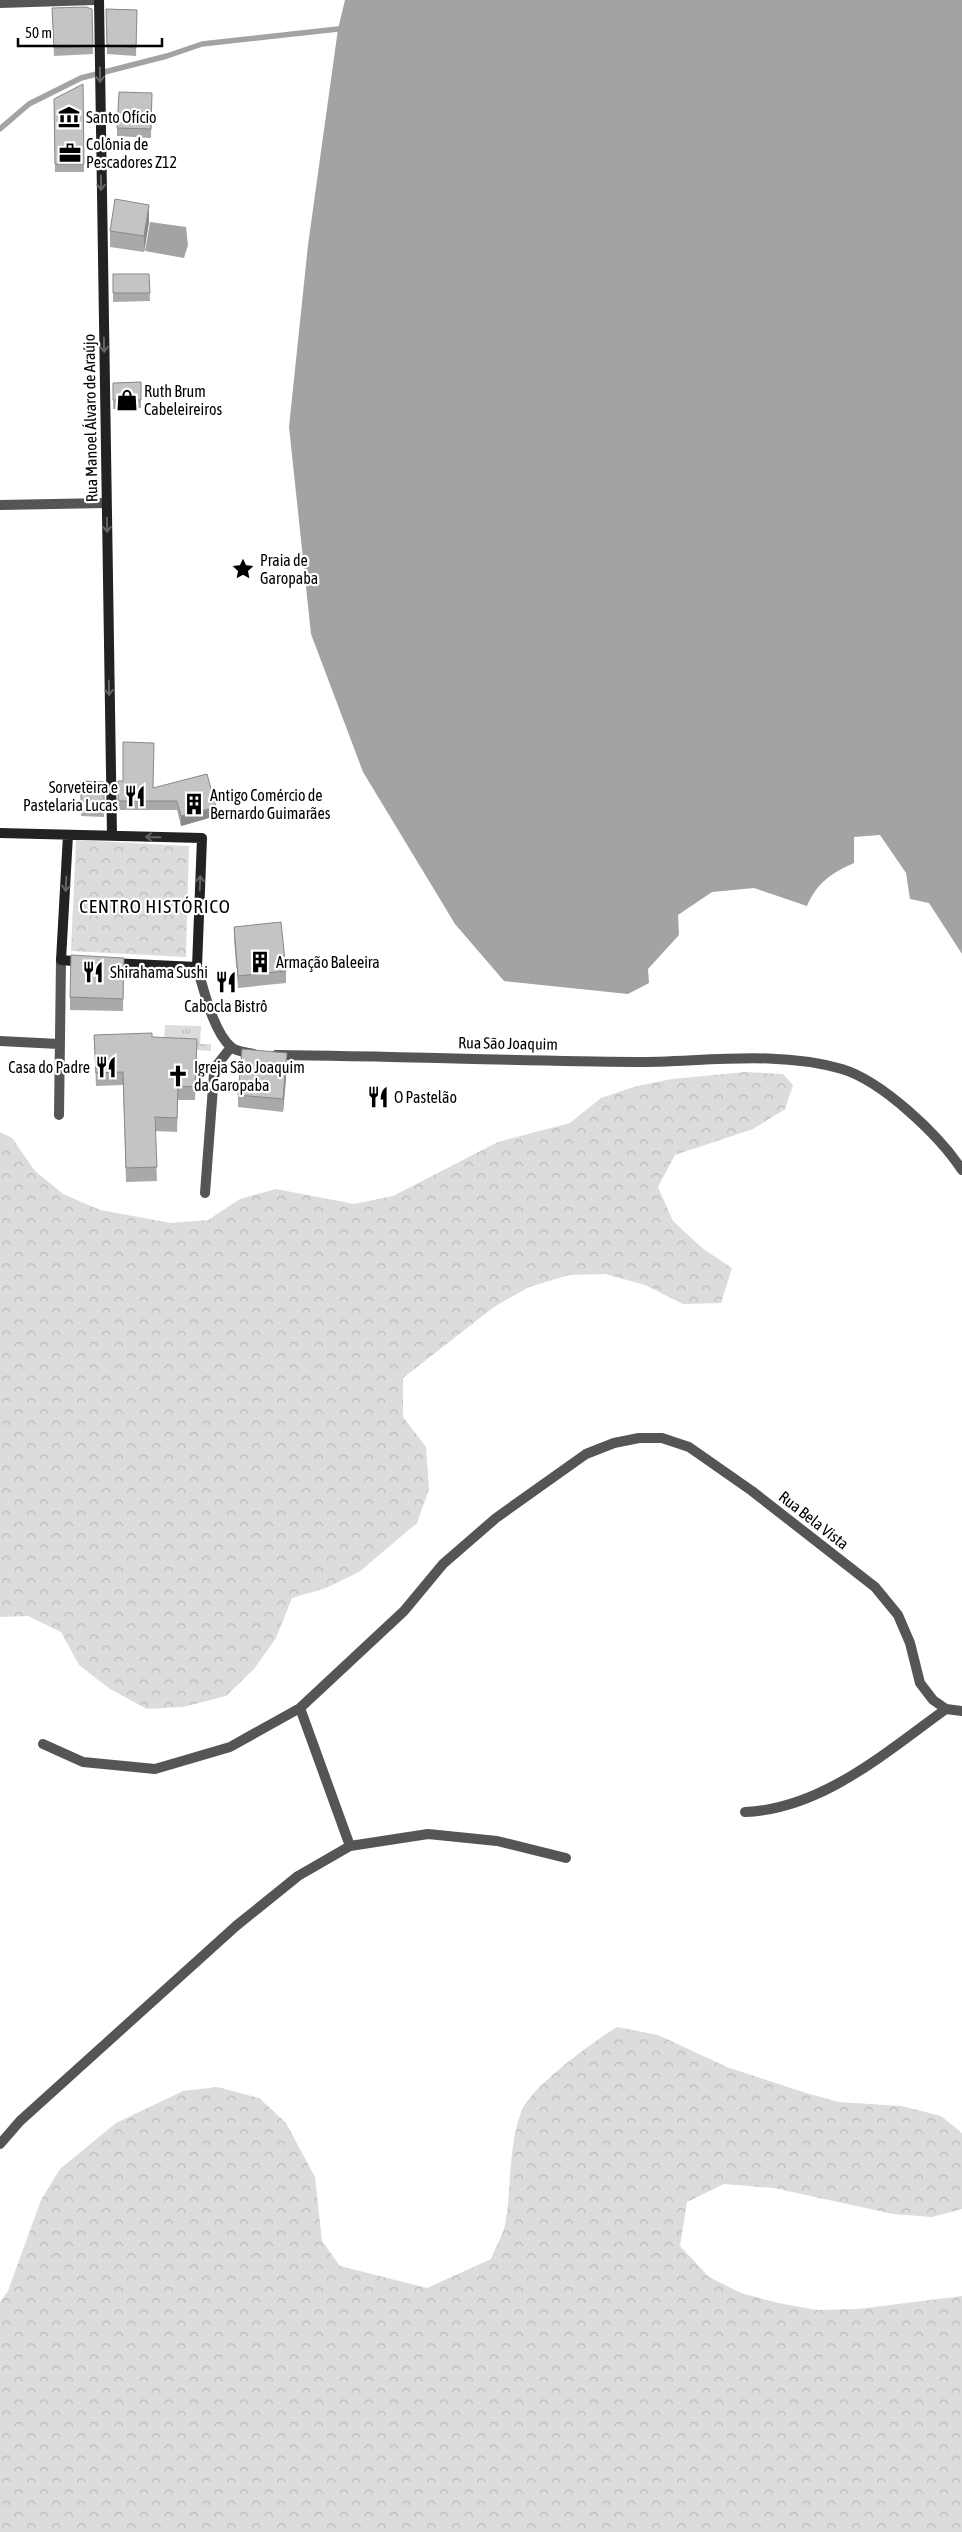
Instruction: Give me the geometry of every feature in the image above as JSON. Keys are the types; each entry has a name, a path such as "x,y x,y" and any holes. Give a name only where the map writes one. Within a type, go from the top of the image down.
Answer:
{"street":[{"path":"0,3 95,0"},
{"name":"Rua Manoel Álvaro de Araújo","path":"99,0 112,836"},
{"path":"0,505 106,503"},
{"path":"0,833 202,838 197,967 215,1023 231,1047 217,1065 214,1074 205,1193"},
{"path":"60,1115 61,960 68,835"},
{"path":"61,960 197,967"},
{"path":"0,1041 59,1044"},
{"name":"Rua São Joaquim","path":"231,1047 240,1051 260,1054 637,1062 788,1060 820,1065 843,1070 884,1092 929,1130 962,1170"},
{"name":"Rua Bela Vista","path":"43,1744 83,1762 156,1769 230,1747 300,1708 404,1611 443,1564 496,1518 586,1454 638,1438 662,1438 690,1447 752,1491 875,1587 898,1615 910,1643 920,1683 932,1700 946,1709"},
{"path":"300,1708 350,1846"},
{"path":"745,1812 775,1808 818,1794 846,1779 946,1709 962,1711"},
{"path":"0,2144 20,2121 236,1926 298,1876 350,1846 428,1834 497,1842 566,1858"}],"green space":[{"path":"76,840 189,846 186,957 71,951"},
{"path":"165,1025 201,1026 200,1044 211,1044 211,1051 197,1050 197,1042 164,1041"},
{"path":"745,1072 783,1074 793,1085 785,1109 753,1129 675,1155 658,1187 673,1221 702,1248 732,1268 721,1303 683,1304 645,1285 605,1274 569,1275 529,1287 494,1307 403,1378 403,1417 426,1447 429,1489 417,1523 359,1572 326,1588 292,1598 276,1638 254,1669 226,1696 183,1707 147,1709 110,1689 79,1665 61,1632 28,1616 0,1617 0,1132 12,1138 35,1171 63,1194 100,1210 171,1223 208,1220 240,1199 276,1189 354,1204 393,1196 498,1142 570,1123 601,1098 637,1086 672,1079"},
{"path":"617,2027 658,2035 727,2067 838,2102 902,2106 941,2116 962,2133 962,2209 932,2217 893,2214 774,2188 724,2184 687,2202 680,2246 709,2277 741,2293 778,2303 817,2310 858,2309 962,2296 962,2532 0,2532 0,2302 8,2291 41,2200 60,2169 116,2123 183,2091 217,2087 259,2098 286,2123 315,2177 322,2241 340,2266 427,2288 491,2259 505,2224 512,2150 522,2110 528,2100 551,2077 579,2053"}],"shaded area":[{"path":"345,0 962,0 962,954 929,903 910,899 906,873 880,835 854,837 854,863 838,871 820,885 807,906 754,888 712,892 678,915 679,935 648,969 649,983 628,994 504,981 455,924 363,772 311,634 289,427 308,245 338,29"},
{"path":"150,222 186,227 188,245 184,258 145,251"}],"building":[{"path":"86,7 92,9 93,46 54,48 52,8"},
{"path":"106,9 137,10 136,48 107,45"},
{"path":"83,84 84,164 55,164 54,99"},
{"path":"119,92 152,93 151,129 117,128"},
{"path":"115,199 149,205 144,236 110,231"},
{"path":"113,274 149,274 150,293 113,293"},
{"path":"141,382 141,400 113,400 113,383"},
{"path":"123,742 154,743 153,788 207,774 216,807 181,816 177,801 118,801 118,781 123,781"},
{"path":"81,781 104,782 104,808 81,808"},
{"name":"Armação Baleeira","path":"281,922 286,971 238,976 234,927"},
{"path":"71,955 124,958 123,999 70,997"},
{"path":"152,1033 152,1037 197,1039 195,1087 178,1086 177,1118 155,1117 157,1167 126,1168 123,1072 96,1073 94,1035"},
{"path":"242,1049 287,1053 283,1099 238,1095"}],"waterway":[{"path":"0,129 29,104 81,78 167,56 202,44 338,29"}],"place":[{"name":"Santo Ofício","path":"69,117"},
{"name":"Colônia de Pescadores Z12","path":"70,153"},
{"name":"Ruth Brum Cabeleireiros","path":"127,400"},
{"name":"Praia de Garopaba","path":"243,569"},
{"name":"Sorveteira e Pastelaria Lucas","path":"135,796"},
{"name":"Antigo Comércio de Bernardo Guimarães","path":"194,804"},
{"name":"Armação Baleeira","path":"260,962"},
{"name":"Shirahama Sushi","path":"93,972"},
{"name":"Cabocla Bistrô","path":"226,982"},
{"name":"Casa do Padre","path":"106,1067"},
{"name":"Igreja São Joaquim da Garopaba","path":"178,1076"},
{"name":"O Pastelão","path":"378,1097"}],"district":[{"name":"CENTRO HISTÓRICO","path":"155,906"}]}
